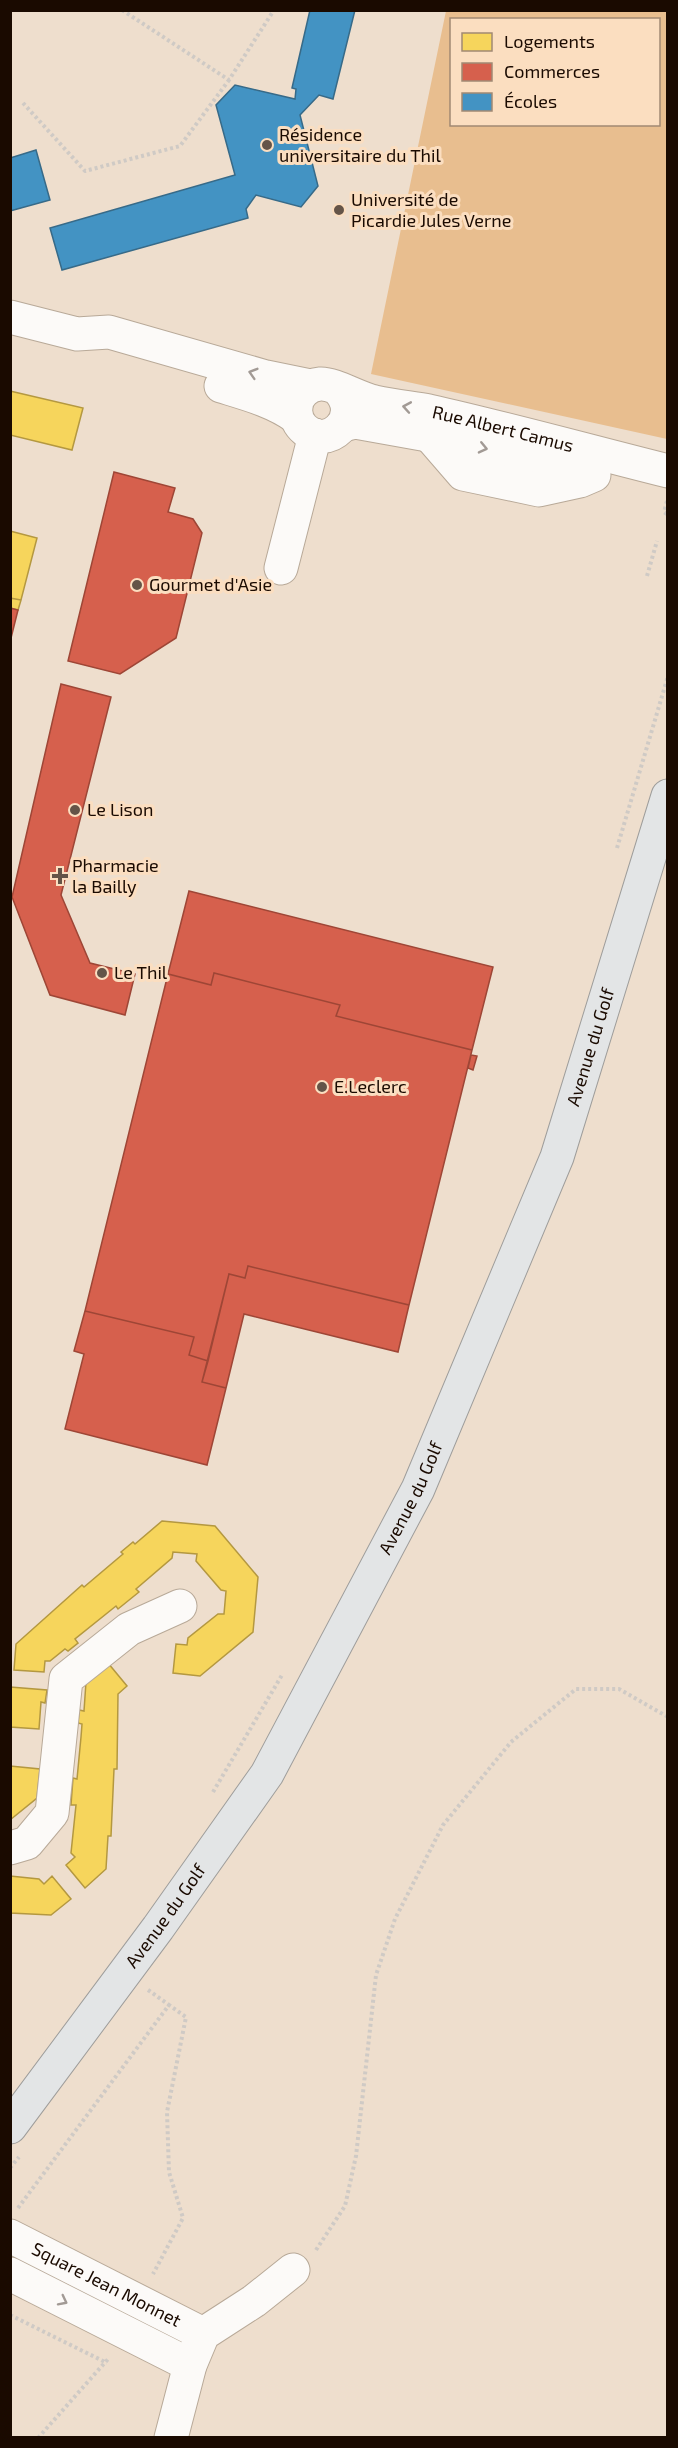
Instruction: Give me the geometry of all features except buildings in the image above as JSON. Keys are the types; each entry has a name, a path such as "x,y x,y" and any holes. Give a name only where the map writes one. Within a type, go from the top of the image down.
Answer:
{"main road":[{"name":"Avenue du Golf","path":"10,2127 158,1928 267,1773 418,1489 557,1157 668,796"}],"street":[{"name":"Rue Albert Camus","path":"10,317 77,334 120,359 258,398 318,426 355,422 368,424 668,492"},
{"name":"Rue Albert Camus","path":"77,334 109,333 266,377 324,387 357,398 502,428 668,471"},
{"path":"281,568 318,426 348,410 343,394 324,387 304,390 297,402 318,426"},
{"path":"10,1848 27,1843 52,1813 66,1679 129,1629 180,1606"},
{"name":"Square Jean Monnet","path":"19,2225 203,2334"},
{"name":"Square Jean Monnet","path":"171,2438 190,2366 203,2334 254,2301 293,2270"},
{"name":"Square Jean Monnet","path":"10,2274 190,2366"}],"path":[{"path":"122,10 229,80"},
{"path":"23,103 85,171 180,146 229,80 274,10"},
{"path":"668,498 664,512 668,515"},
{"path":"647,576 657,541"},
{"path":"614,856 668,676"},
{"path":"207,1800 285,1668"},
{"path":"293,2270 314,2253 345,2206 356,2156 376,1975 394,1919 443,1825 511,1742 576,1689 619,1689 668,1717"},
{"path":"142,1986 186,2017 167,2112 169,2172 183,2218"},
{"path":"19,2225 17,2209 169,2005"},
{"path":"142,2271 153,2276"},
{"path":"10,2315 107,2363"}],"shaded area":[{"path":"446,11 667,11 667,439 371,374"}],"place":[{"name":"Résidence universitaire du Thil","path":"267,145"},
{"name":"Université de Picardie Jules Verne","path":"339,210"},
{"name":"Gourmet d'Asie","path":"137,585"},
{"name":"Le Lison","path":"75,810"},
{"name":"Pharmacie la Bailly","path":"60,876"},
{"name":"Le Thil","path":"102,973"},
{"name":"E.Leclerc","path":"322,1087"}]}
